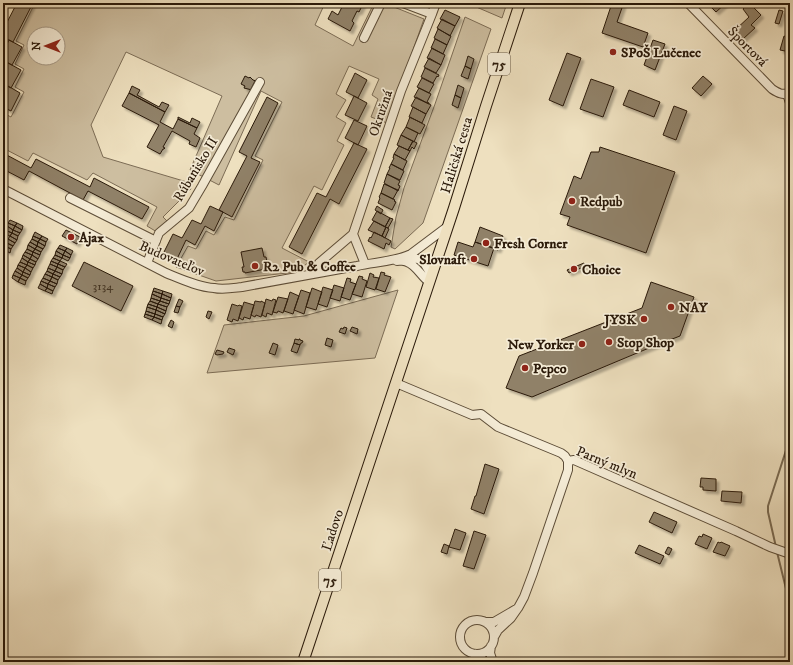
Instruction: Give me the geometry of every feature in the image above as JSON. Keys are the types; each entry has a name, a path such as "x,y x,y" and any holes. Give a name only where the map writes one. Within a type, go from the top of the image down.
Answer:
{"main road":[{"name":"Haličská cesta","path":"396,383 520,3"},
{"name":"Ľadovo","path":"303,662 396,383"}],"street":[{"path":"364,38 381,3"},
{"path":"403,3 432,14"},
{"name":"Okružná","path":"311,274 319,263 352,234 401,91 436,3"},
{"name":"Športová","path":"688,3 772,89 780,94 788,93 790,103"},
{"name":"Rúbanisko II","path":"146,263 158,233 189,208 260,82"},
{"name":"Budovateľov","path":"3,189 146,263 183,280 214,288 225,289 405,257 447,226"},
{"path":"70,198 156,241"},
{"path":"352,234 365,264"},
{"name":"Budovateľov","path":"392,260 407,262 424,278 430,278 423,261 416,258 405,257"},
{"name":"Parný mlyn","path":"396,383 472,415 481,414 498,427 559,452 568,461 574,460 770,547 790,554"},
{"path":"493,662 490,653 494,637 498,630 511,618 524,597 568,470 568,461"},
{"path":"484,662 481,657 468,652 463,646 460,634 464,626 471,621 479,620 494,622 518,608"},
{"path":"485,622 492,629 494,637"},
{"path":"476,654 484,652 491,646"}],"shaded area":[{"path":"35,3 325,3 315,25 353,46 374,3 384,3 424,19 387,123 371,117 378,99 372,95 379,79 349,66 336,94 346,100 336,117 346,123 337,141 344,145 322,190 314,186 282,248 309,262 296,272 216,281 176,267 188,246 196,249 206,231 214,235 225,217 234,220 263,160 255,156 282,102 261,91 219,185 190,170 222,96 126,52 91,125 103,157 187,182 191,189 163,217 167,221 157,232 147,226 157,207 93,173 87,180 33,153 28,161 3,148 3,113 11,117 24,92 15,87 24,69 15,64 24,45 16,41"},
{"path":"467,3 507,3 502,18"},
{"path":"465,17 491,29 423,223 395,249 391,247 396,217 404,188"},
{"path":"398,290 375,358 207,373 224,325 304,316"}],"building":[{"path":"17,3 33,3 13,42 3,37 3,30"},
{"path":"340,3 363,4 359,12 357,11 352,21 354,23 350,31 328,19 332,11 338,15 343,5"},
{"path":"612,3 623,5 617,22 648,33 643,47 602,33"},
{"path":"726,3 716,12 708,4"},
{"path":"749,3 761,15 751,25 755,28 743,39 734,31 749,17 743,9"},
{"path":"445,10 460,17 455,26 440,19"},
{"path":"779,10 783,11 779,24 775,23"},
{"path":"442,19 455,26 450,36 437,28"},
{"path":"438,29 451,36 447,45 434,38"},
{"path":"784,36 790,38 790,52 780,50"},
{"path":"435,39 447,45 443,54 431,48"},
{"path":"9,40 22,47 12,65 3,60 3,52"},
{"path":"653,40 665,44 655,70 644,65"},
{"path":"432,48 445,55 441,65 427,58"},
{"path":"567,53 581,58 563,106 549,100"},
{"path":"468,56 474,59 471,69 465,66"},
{"path":"429,58 441,65 436,73 424,67"},
{"path":"8,63 21,70 11,88 3,84 3,73"},
{"path":"465,66 471,69 468,79 461,76"},
{"path":"425,68 439,75 433,83 421,77"},
{"path":"355,73 367,80 358,98 346,92"},
{"path":"245,76 256,81 251,89 252,90 244,88 245,86 241,84"},
{"path":"703,76 712,84 701,96 692,88"},
{"path":"422,78 434,84 429,93 417,87"},
{"path":"591,79 614,87 603,117 580,109"},
{"path":"458,85 464,88 461,98 455,95"},
{"path":"8,86 20,93 11,111 3,107 3,95"},
{"path":"132,86 140,90 137,95 159,107 162,102 169,105 165,112 129,93"},
{"path":"419,88 431,94 427,102 429,104 414,97"},
{"path":"629,90 660,102 654,117 623,105"},
{"path":"129,93 165,112 160,122 173,129 178,119 197,128 194,134 200,138 196,147 189,144 190,141 172,131 163,147 165,148 160,154 147,147 159,125 122,106"},
{"path":"455,95 461,98 458,108 452,105"},
{"path":"354,96 367,103 358,121 345,115"},
{"path":"267,97 278,103 251,158 260,162 232,217 219,210 247,156 239,152"},
{"path":"416,97 431,105 426,114 411,106"},
{"path":"674,106 687,111 676,140 663,135"},
{"path":"413,107 426,114 422,123 409,117"},
{"path":"178,117 190,123 192,118 200,122 197,128 178,119"},
{"path":"410,117 425,125 420,134 406,127"},
{"path":"354,120 367,126 358,145 345,138"},
{"path":"406,127 418,133 414,142 401,135"},
{"path":"401,135 413,141 408,150 397,145"},
{"path":"413,141 417,143 414,149 412,147 410,151 408,150"},
{"path":"354,143 367,149 339,204 330,199 302,254 289,247 317,193 326,197"},
{"path":"399,146 410,151 405,160 394,154"},
{"path":"600,147 675,172 646,253 567,225 570,217 560,214 574,176 581,179 591,152 599,152"},
{"path":"3,153 31,168 36,159 90,187 94,178 149,207 142,219 88,191 83,200 29,171 24,180 3,169"},
{"path":"394,154 407,161 403,170 391,164"},
{"path":"391,164 404,171 400,180 387,174"},
{"path":"387,174 400,181 398,191 384,183"},
{"path":"384,184 398,190 393,199 381,193"},
{"path":"381,193 395,200 394,201 396,202 392,210 378,203"},
{"path":"210,206 223,212 214,231 205,226 195,245 186,240 177,259 164,252 173,234 182,238 192,220 201,224"},
{"path":"377,206 383,210 381,214 375,210"},
{"path":"377,211 390,218 385,227 372,220"},
{"path":"390,218 393,219 388,228 385,227"},
{"path":"10,220 17,223 15,226 8,223"},
{"path":"374,221 386,227 382,236 368,230"},
{"path":"8,223 15,226 13,230 7,226"},
{"path":"17,223 23,226 22,230 15,226"},
{"path":"7,226 13,230 12,233 5,230"},
{"path":"15,226 22,230 20,233 13,230"},
{"path":"386,227 389,229 385,238 382,236"},
{"path":"480,227 503,236 498,250 475,242"},
{"path":"5,230 12,233 10,236 3,233"},
{"path":"13,230 20,233 18,236 12,233"},
{"name":"Ajax","path":"66,230 80,237 77,244 62,236"},
{"path":"35,232 42,236 40,239 33,236"},
{"path":"374,232 391,241 389,245 386,243 384,249 368,241"},
{"path":"12,233 18,236 17,240 10,236"},
{"path":"10,236 17,240 15,243 8,239"},
{"path":"33,236 40,239 38,242 32,239"},
{"path":"42,236 48,239 46,242 40,239"},
{"path":"8,239 15,243 13,246 7,243"},
{"path":"32,239 38,242 37,246 30,242"},
{"path":"40,239 46,242 45,246 38,242"},
{"path":"30,242 37,246 35,249 28,245"},
{"path":"38,242 45,246 43,249 37,246"},
{"path":"458,242 473,247 475,242 494,248 488,266 454,255"},
{"path":"7,243 13,246 11,249 5,246"},
{"path":"28,245 35,249 33,252 27,249"},
{"path":"60,245 67,248 65,251 58,248"},
{"path":"5,246 11,249 10,253 3,249"},
{"path":"37,246 43,249 41,252 35,249"},
{"path":"58,248 65,251 63,255 56,251"},
{"path":"67,248 73,251 71,255 65,251"},
{"path":"262,248 267,262 265,262 266,269 245,273 243,272 242,267 244,267 241,252"},
{"path":"27,249 33,252 32,255 25,252"},
{"path":"35,249 41,252 40,255 33,252"},
{"path":"56,251 63,255 62,258 55,255"},
{"path":"65,251 71,255 70,258 63,255"},
{"path":"25,252 32,255 30,259 23,255"},
{"path":"33,252 40,255 38,259 32,255"},
{"path":"23,255 30,259 28,262 22,258"},
{"path":"32,255 38,259 36,262 30,259"},
{"path":"55,255 62,258 60,261 53,258"},
{"path":"63,255 70,258 68,261 62,258"},
{"path":"22,258 28,262 27,265 20,262"},
{"path":"53,258 60,261 58,264 51,261"},
{"path":"30,259 36,262 35,265 28,262"},
{"path":"51,261 58,264 57,267 50,264"},
{"path":"60,261 67,264 65,267 58,264"},
{"path":"20,262 27,265 25,268 18,265"},
{"path":"28,262 35,265 33,268 27,265"},
{"path":"84,262 133,286 121,311 72,286"},
{"path":"584,263 586,266 569,273 567,270"},
{"path":"50,264 57,267 55,271 48,268"},
{"path":"58,264 65,267 63,270 57,267"},
{"path":"18,265 25,268 23,272 17,268"},
{"path":"27,265 33,268 31,272 25,268"},
{"path":"57,267 63,270 62,274 55,271"},
{"path":"17,268 23,272 22,275 15,271"},
{"path":"25,268 31,272 30,275 23,272"},
{"path":"48,268 55,271 53,274 47,271"},
{"path":"15,271 22,275 20,278 13,275"},
{"path":"47,271 53,274 52,277 45,274"},
{"path":"55,271 62,274 60,277 53,274"},
{"path":"23,272 30,275 28,278 22,275"},
{"path":"381,272 385,273 384,275 391,277 385,292 376,289"},
{"path":"370,273 374,275 373,277 379,278 375,290 366,287"},
{"path":"45,274 52,277 50,281 43,278"},
{"path":"53,274 60,277 58,280 52,277"},
{"path":"13,275 20,278 18,282 12,278"},
{"path":"22,275 28,278 26,281 20,278"},
{"path":"359,276 363,277 362,279 367,281 362,297 352,294"},
{"path":"52,277 58,280 57,284 50,281"},
{"path":"20,278 26,281 25,285 18,282"},
{"path":"43,278 50,281 48,284 41,281"},
{"path":"347,278 351,279 350,282 356,284 350,300 341,297"},
{"path":"41,281 48,284 47,288 40,284"},
{"path":"50,281 57,284 55,287 48,284"},
{"name":"Stop Shop","path":"651,282 694,297 680,336 532,397 506,388 519,356 642,308"},
{"path":"40,284 47,288 45,291 38,288"},
{"path":"48,284 55,287 53,291 47,288"},
{"path":"334,285 344,288 340,301 330,298"},
{"path":"323,287 333,290 327,307 318,304"},
{"path":"47,288 53,291 52,294 45,291"},
{"path":"154,288 163,291 162,294 153,291"},
{"path":"312,288 322,292 316,310 306,307"},
{"path":"301,290 310,293 304,314 294,310"},
{"path":"153,291 162,294 161,298 152,294"},
{"path":"163,291 172,294 171,298 162,294"},
{"path":"290,292 299,296 293,314 284,311"},
{"path":"152,294 161,298 160,301 151,298"},
{"path":"162,294 171,298 170,301 161,298"},
{"path":"278,297 288,299 283,313 278,311 277,313 273,312"},
{"path":"151,298 160,301 158,304 150,301"},
{"path":"161,298 170,301 169,304 160,301"},
{"path":"179,299 183,301 180,307 176,306"},
{"path":"266,299 272,301 273,299 276,300 272,315 267,313 266,317 262,315"},
{"path":"150,301 158,304 157,307 148,304"},
{"path":"160,301 169,304 167,307 158,304"},
{"path":"255,301 265,303 261,317 251,315"},
{"path":"244,302 254,305 250,319 244,317 243,320 239,318"},
{"path":"148,304 157,307 156,310 147,307"},
{"path":"158,304 167,307 166,311 157,307"},
{"path":"232,304 242,306 238,321 233,319 232,322 227,320"},
{"path":"176,306 180,307 178,313 174,312"},
{"path":"147,307 156,310 155,314 146,311"},
{"path":"157,307 166,311 165,314 156,310"},
{"path":"156,310 165,314 163,317 155,314"},
{"path":"146,311 155,314 154,317 145,314"},
{"path":"208,311 212,312 209,319 206,317"},
{"path":"145,314 154,317 152,320 144,317"},
{"path":"155,314 163,317 162,320 154,317"},
{"path":"154,317 162,320 161,324 152,320"},
{"path":"171,320 174,322 172,328 168,326"},
{"path":"344,327 347,328 345,334 339,332 341,328 343,329"},
{"path":"352,327 358,329 357,334 350,331"},
{"path":"327,338 333,340 331,347 325,345"},
{"path":"295,339 300,339 303,341 300,345 294,343"},
{"path":"273,343 278,345 275,355 269,353"},
{"path":"294,343 300,345 297,353 291,351"},
{"path":"229,348 235,350 233,355 227,352"},
{"path":"217,350 224,352 223,354 217,355 215,354"},
{"path":"485,464 499,469 484,514 471,509"},
{"path":"701,478 716,479 716,491 703,490 703,487 700,487"},
{"path":"722,491 742,492 741,503 721,501"},
{"path":"654,512 677,522 672,533 649,522"},
{"path":"455,529 466,533 460,550 449,547"},
{"path":"474,531 486,535 474,569 463,566"},
{"path":"703,534 712,538 707,549 695,544 699,536 702,537"},
{"path":"718,542 730,546 725,556 713,552"},
{"path":"444,544 449,546 447,554 441,552"},
{"path":"639,545 664,556 660,564 635,553"},
{"path":"668,547 672,549 669,555 665,553"}],"waterway":[{"path":"776,547 768,506 790,438"},
{"path":"777,552 790,605"},
{"path":"783,662 790,651"}],"place":[{"name":"SPoŠ Lučenec","path":"613,52"},
{"name":"Redpub","path":"572,201"},
{"name":"Ajax","path":"71,237"},
{"name":"Fresh Corner","path":"486,243"},
{"name":"Slovnaft","path":"474,259"},
{"name":"R2 Pub & Coffee","path":"255,266"},
{"name":"Choice","path":"574,269"},
{"name":"NAY","path":"671,307"},
{"name":"JYSK","path":"644,319"},
{"name":"Stop Shop","path":"609,342"},
{"name":"New Yorker","path":"582,344"},
{"name":"Pepco","path":"525,368"}]}
